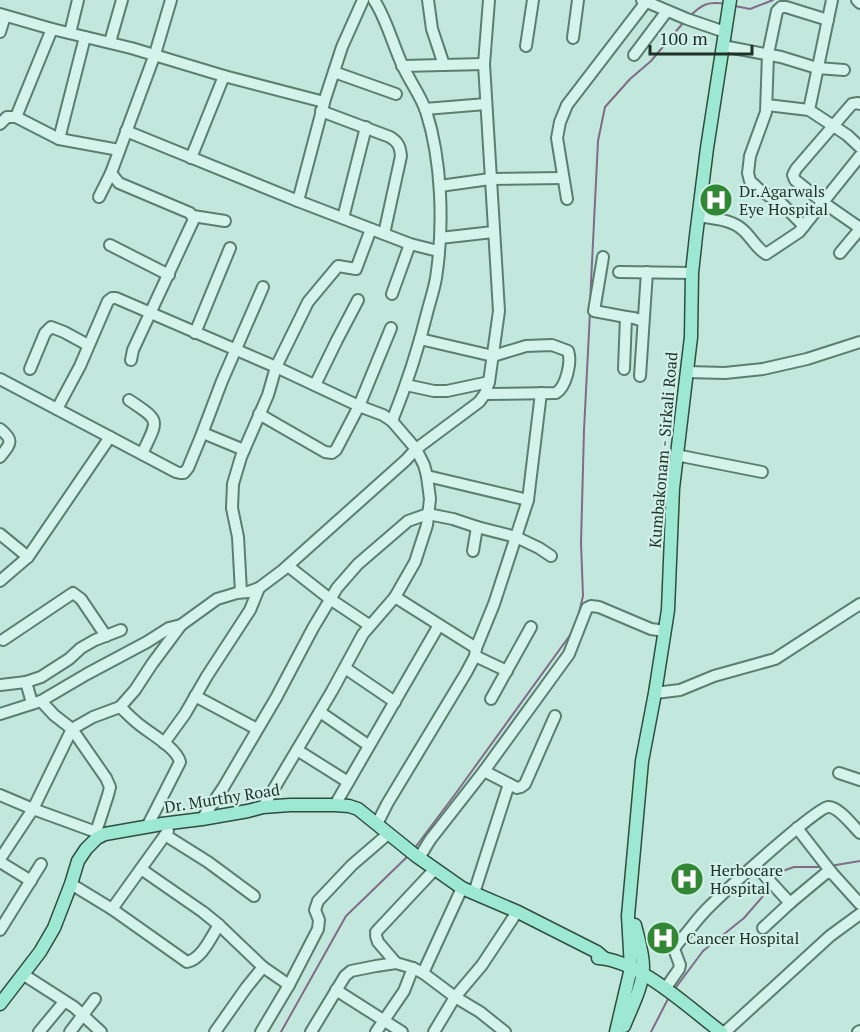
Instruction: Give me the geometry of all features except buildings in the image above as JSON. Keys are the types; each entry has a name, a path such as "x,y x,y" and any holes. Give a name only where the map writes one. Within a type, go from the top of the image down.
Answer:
{"main road":[{"name":"Kumbakonam - Sirkali Road","path":"616,1032 642,959 630,903 642,761 668,610 673,488 691,337 692,273 707,148 730,3"},
{"name":"Dr. Murthy Road","path":"97,835 263,807 336,805 376,824 417,857 468,891 518,912 597,951 604,958"},
{"name":"Dr. Murthy Road","path":"78,861 112,834"},
{"path":"0,1004 24,975 54,928 78,861 97,835"},
{"name":"Dr. Murthy Road","path":"492,901 592,957 604,958 637,971 723,1032"},
{"name":"Kumbakonam - Sirkali Road","path":"622,1032 640,985 637,971"}],"street":[{"path":"70,33 78,0"},
{"path":"110,42 122,0"},
{"path":"99,197 111,173 155,54 171,0"},
{"path":"298,201 322,106 342,47 363,0"},
{"path":"374,0 402,66 425,109 434,144 440,186 440,238 436,278 406,385 392,421"},
{"path":"428,0 432,29 444,65"},
{"path":"32,881 0,861 33,809 72,729 93,717 120,707 135,690 181,625 217,599 259,588 288,566 416,449 479,402 485,393 489,382 499,311 484,63 489,0"},
{"path":"526,45 533,0"},
{"path":"573,38 578,0"},
{"path":"809,110 832,0"},
{"path":"567,199 557,138 560,122 567,105 644,1 725,32"},
{"path":"804,226 782,204 750,181 748,173 750,156 766,112 768,54 777,11 781,7 786,7 828,20"},
{"path":"634,55 668,11"},
{"path":"0,32 3,15 110,42 322,106 390,136 397,141 401,156 384,234"},
{"path":"16,117 52,29"},
{"path":"59,139 85,37"},
{"path":"723,46 768,54 817,68 844,70"},
{"path":"402,66 484,63"},
{"path":"334,72 396,94"},
{"path":"191,158 224,76"},
{"path":"425,109 486,104"},
{"path":"840,253 860,229 795,180 793,175 796,168 852,104 860,104"},
{"path":"767,105 809,110 847,135 860,147"},
{"path":"0,124 7,117 16,117 59,139 119,150"},
{"path":"343,219 366,127"},
{"path":"126,131 343,219 410,244 438,251"},
{"path":"698,216 730,221 743,229 757,247 766,254 799,232 860,156"},
{"path":"111,173 119,183 193,216 225,221"},
{"path":"440,186 490,179 563,178"},
{"path":"131,360 133,350 193,223 193,216"},
{"path":"241,592 238,537 232,508 233,484 244,450 268,395 276,367 308,302 338,266 356,270 371,229"},
{"path":"440,238 494,231"},
{"path":"392,294 410,244"},
{"path":"110,245 169,275"},
{"path":"195,333 230,248"},
{"path":"603,257 594,312 644,321"},
{"path":"619,272 692,273"},
{"path":"640,376 647,272"},
{"path":"0,379 176,472 184,472 203,434 222,381 263,287"},
{"path":"57,409 76,373 108,300 116,298 382,415 392,421 416,449 424,465 430,499 427,525 415,562 395,597 363,634 345,669 263,807"},
{"path":"315,385 358,300"},
{"path":"624,369 626,317"},
{"path":"30,369 45,333 51,327 88,345"},
{"path":"259,414 328,453 332,453 336,450 358,406 391,328"},
{"path":"420,339 493,356 526,346 552,345 568,351 570,357 565,384 556,393 485,393"},
{"path":"687,372 725,373 763,369 807,359 860,342"},
{"path":"406,385 434,391 447,391 489,382"},
{"path":"376,824 466,673 494,604 528,500 541,393"},
{"path":"129,400 152,415 155,423 142,454"},
{"path":"0,429 10,440 0,457"},
{"path":"203,434 244,450"},
{"path":"0,581 28,558 110,437"},
{"path":"676,454 762,472"},
{"path":"427,476 528,500"},
{"path":"202,819 276,698 337,588 358,564 408,520 428,514 453,519 516,537 551,556"},
{"path":"473,551 477,527"},
{"path":"0,534 28,558"},
{"path":"288,566 330,599 369,625"},
{"path":"164,743 185,714 250,610 259,588"},
{"path":"3,640 74,593 81,598 106,636"},
{"path":"395,597 507,671"},
{"path":"655,693 680,690 714,676 775,659 860,604"},
{"path":"417,857 484,771 569,654 587,608 591,606 599,608 651,629 665,632"},
{"path":"0,714 36,702 147,642 168,628 181,625"},
{"path":"336,805 368,745 439,625"},
{"path":"491,699 531,627"},
{"path":"0,685 26,682 41,677 62,664 81,648 121,630"},
{"path":"345,669 395,702"},
{"path":"0,795 97,835 110,787 72,729 36,702 26,682"},
{"path":"195,696 257,729"},
{"path":"120,707 164,743 180,762 147,826"},
{"path":"320,712 368,745"},
{"path":"484,771 517,788 525,784 555,716"},
{"path":"297,750 348,782"},
{"path":"839,773 860,780"},
{"path":"423,974 468,891 509,784"},
{"path":"670,993 680,965 674,949 678,943 709,906 797,828 829,807 836,809 860,833"},
{"path":"112,909 174,822"},
{"path":"797,828 860,904"},
{"path":"261,1032 318,929 319,920 315,910 318,901 352,865 388,834"},
{"path":"165,835 208,862 254,896"},
{"path":"0,930 41,864"},
{"path":"755,865 790,903"},
{"path":"141,869 219,925 263,967 289,985"},
{"path":"396,963 378,942 376,934 435,869"},
{"path":"763,928 826,873 832,873"},
{"path":"71,884 112,909 187,962 193,961 200,955 219,925"},
{"path":"723,1032 830,936 860,914"},
{"path":"434,1032 455,997 482,965 515,915"},
{"path":"315,1031 345,976 351,971 396,963 423,974 480,1012 505,1032"},
{"path":"215,1032 263,967"},
{"path":"376,1032 404,991 413,968"},
{"path":"24,975 83,1015 101,1032"},
{"path":"336,990 402,1032"},
{"path":"70,1032 94,999"},
{"path":"39,1032 64,1002"}],"waterway":[{"path":"735,6 750,9 773,0"},
{"path":"689,17 706,5 726,4"},
{"path":"590,303 598,141 605,107 630,79 651,61 683,23"},
{"path":"578,617 583,596 581,543 590,312"},
{"path":"414,849 573,631"},
{"path":"281,1032 346,916 408,856"},
{"path":"830,866 860,861"},
{"path":"774,881 777,873 794,867 822,867"},
{"path":"674,990 703,951 744,918 770,888"},
{"path":"651,1032 669,997"}],"place":[{"name":"Dr.Agarwals Eye Hospital","path":"716,200"},
{"name":"Herbocare Hospital","path":"687,879"},
{"name":"Cancer Hospital","path":"663,938"}]}
